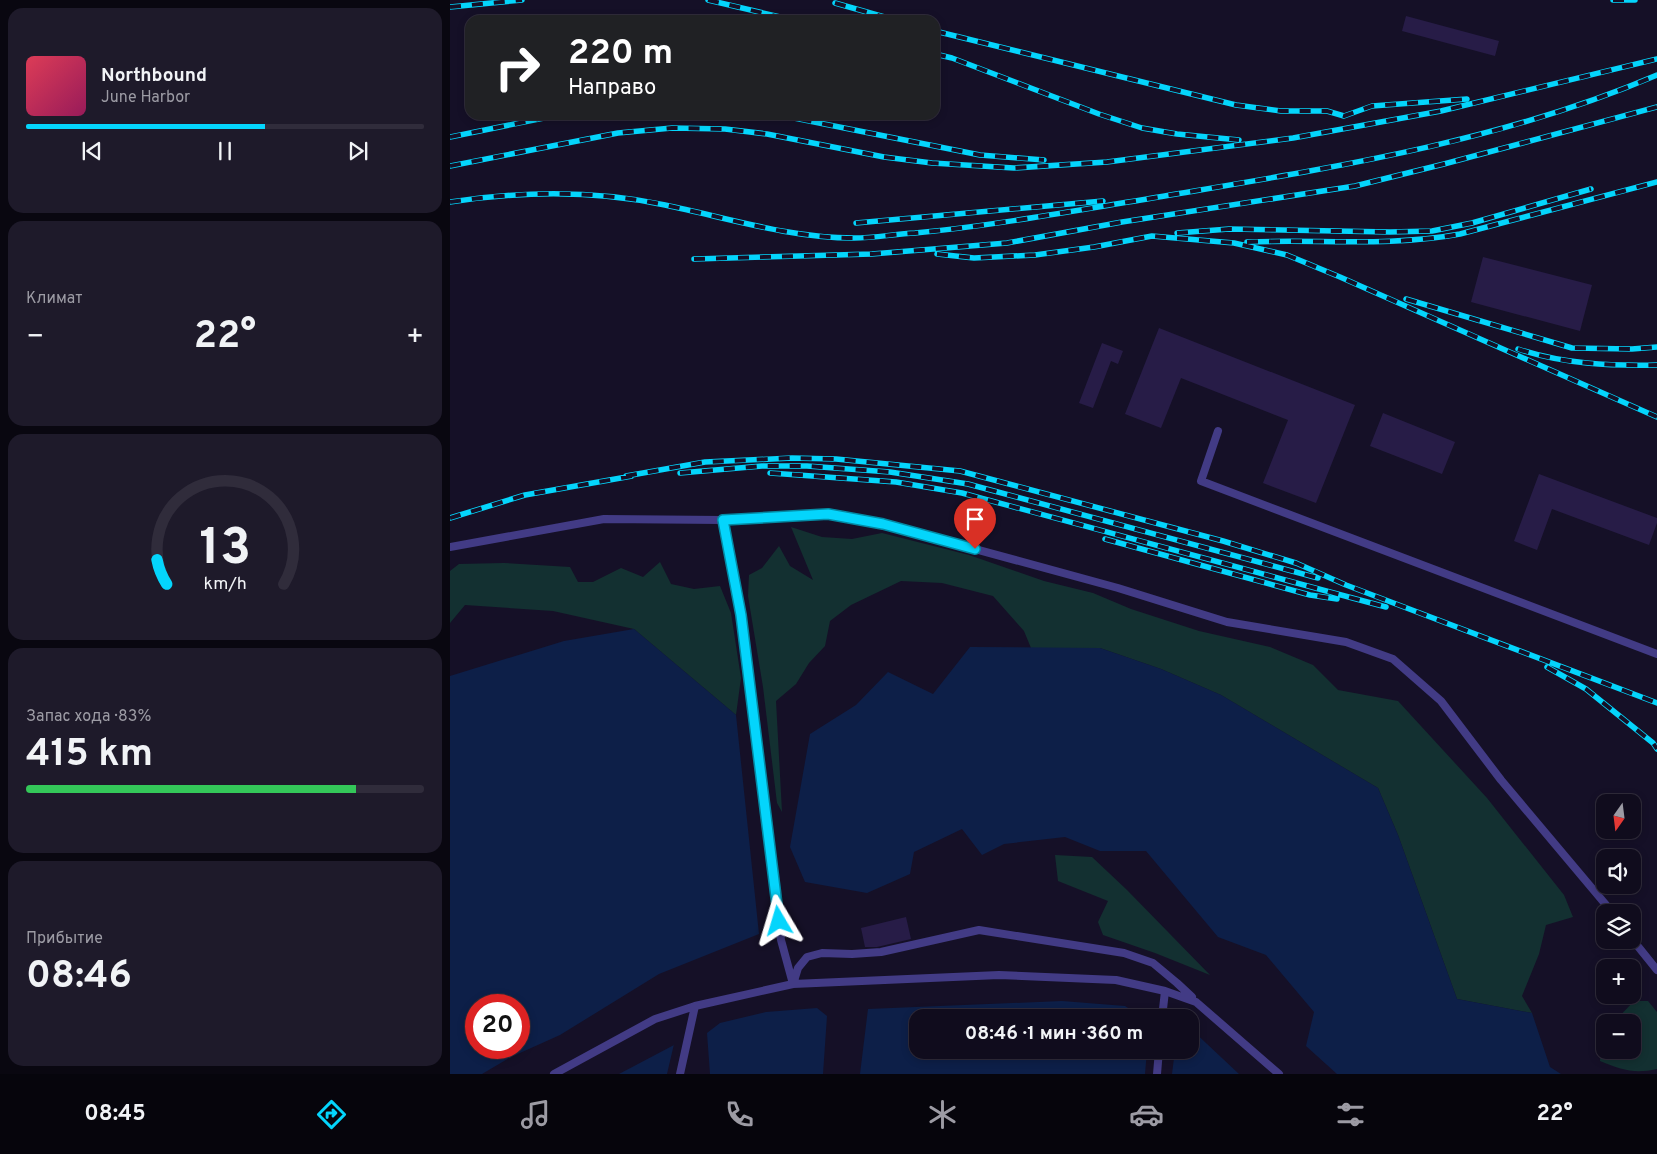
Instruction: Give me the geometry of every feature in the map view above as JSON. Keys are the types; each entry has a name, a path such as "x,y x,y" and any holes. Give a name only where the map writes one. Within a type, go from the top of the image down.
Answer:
{"lane":[{"path":"1218,432 1201,481 1657,654"},
{"path":"450,547 604,519 723,520 828,514 883,524 1118,588 1227,622 1346,642 1392,659 1441,701 1502,780 1605,904"},
{"path":"723,520 741,615 781,940 793,984"},
{"path":"793,984 798,968 807,957 822,953 852,954 881,952 979,930 1124,953 1153,963 1279,1074"},
{"path":"1640,949 1657,970"},
{"path":"554,1074 655,1019 695,1006 793,984 1000,975 1116,980 1165,991 1196,1002"},
{"path":"1163,1009 1165,991"},
{"path":"680,1074 695,1006"},
{"path":"1157,1074 1158,1059"}],"green space":[{"path":"791,527 822,537 852,539 882,533 969,555 1044,581 1093,593 1131,609 1199,631 1270,647 1313,665 1338,690 1398,701 1487,798 1564,895 1573,917 1546,925 1539,954 1522,996 1532,1013 1457,999 1398,835 1378,788 1221,695 1161,669 1100,648 1031,648 1024,631 993,596 942,583 901,581 851,605 830,621 825,646 809,663 796,684 776,701 782,812 777,803 763,687 748,596 749,575 762,568 779,546 790,566 813,580"},
{"path":"660,562 671,584 694,589 720,586 731,613 741,678 736,715 634,629 553,611 465,605 450,623 450,571 459,564 504,563 570,567 578,582 593,582 621,568 643,577"},
{"path":"1055,855 1092,857 1210,975 1103,935 1098,922 1108,901 1058,881"},
{"path":"1641,1001 1648,1001 1657,1012 1657,1069 1628,1070 1600,1061 1600,1059 1641,1059 1641,1014 1622,1014 1631,1004 1641,1004"}],"water":[{"path":"634,629 736,715 759,934 659,974 560,1035 530,1048 530,994 465,994 465,1059 508,1059 482,1074 450,1074 450,676 564,641"},
{"path":"970,647 1100,648 1161,669 1221,695 1378,788 1398,835 1457,999 1532,1013 1550,1067 1561,1074 1337,1074 1306,1046 1314,1012 1266,955 1218,937 1146,851 1100,851 1065,837 1004,844 982,855 962,829 914,852 910,874 867,893 805,882 790,847 810,734 856,705 888,672 933,694"},
{"path":"1062,1001 1125,1006 1130,1009 909,1009 909,1059 1146,1059 1145,1074 860,1074 868,1009"},
{"path":"817,1008 827,1016 823,1074 710,1074 707,1033 720,1023 766,1012"},
{"path":"1199,1036 1239,1074 1172,1074 1174,1059 1199,1059"},
{"path":"674,1045 667,1074 619,1074"}],"building":[{"path":"1406,16 1499,41 1495,56 1402,31"},
{"path":"1483,257 1592,285 1580,331 1471,302"},
{"path":"1159,328 1355,405 1316,503 1263,483 1288,420 1181,378 1161,428 1125,414"},
{"path":"1102,343 1123,351 1118,364 1111,361 1093,408 1079,403"},
{"path":"1383,413 1455,442 1442,474 1370,446"},
{"path":"1539,474 1657,518 1649,545 1552,509 1537,550 1514,541"},
{"path":"906,917 911,939 877,947 865,947 861,928"}],"railway":[{"path":"450,7 522,0"},
{"path":"708,0 772,15"},
{"path":"1613,0 1635,0"},
{"path":"835,3 877,15"},
{"path":"940,32 1236,105 1281,111 1327,111 1344,116 1372,106 1467,99"},
{"path":"940,55 1142,128 1177,134 1239,140"},
{"path":"450,166 618,133 672,128 725,129 767,134 884,157 932,163 1014,168 1107,162 1293,138 1441,111 1657,59"},
{"path":"450,202 531,194 612,197 665,205 782,231 830,237 869,237 972,227 1272,178 1403,152 1532,120 1595,99 1657,75"},
{"path":"694,259 872,254 1007,243 1122,222 1355,186 1657,107"},
{"path":"450,137 534,120"},
{"path":"804,120 980,155 1044,160"},
{"path":"1247,242 1381,241 1434,238 1460,234 1657,182"},
{"path":"1177,233 1229,229 1432,231 1472,223 1591,189"},
{"path":"856,223 1103,201"},
{"path":"937,254 974,258 1035,255 1094,247 1152,236 1234,243 1287,255 1657,417"},
{"path":"1406,299 1572,348 1632,349 1657,347"},
{"path":"1518,349 1569,361 1622,365 1657,365"},
{"path":"626,476 705,462 792,458 836,459 960,471 1223,541 1296,563 1346,585 1657,703"},
{"path":"680,473 762,466 807,466 890,472 968,484 1318,578"},
{"path":"770,473 896,482 962,493 1386,607"},
{"path":"450,518 525,495 632,476"},
{"path":"1105,539 1310,595 1337,599"},
{"path":"1547,667 1586,689 1653,743 1657,749"}],"route":[{"path":"779,921 741,615 723,520 828,514 883,524 975,549"}]}
